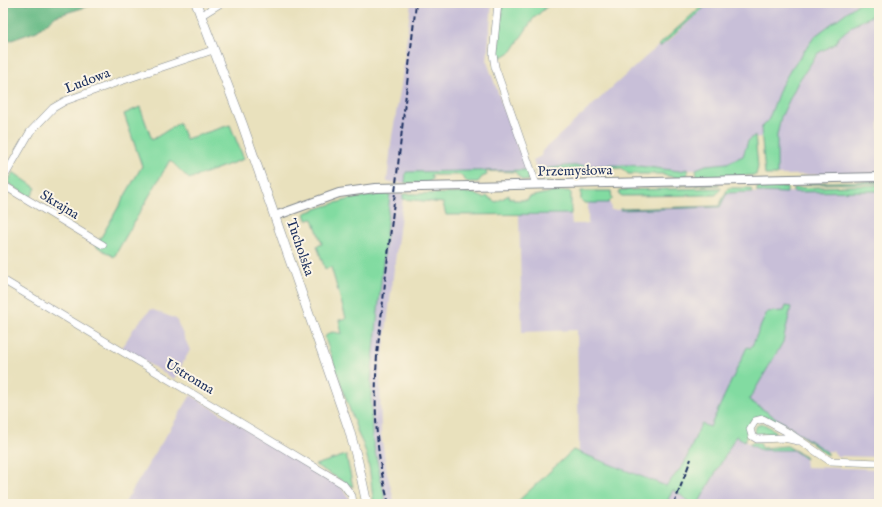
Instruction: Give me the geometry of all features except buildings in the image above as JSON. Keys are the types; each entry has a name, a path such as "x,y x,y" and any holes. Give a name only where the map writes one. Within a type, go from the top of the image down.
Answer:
{"main road":[{"name":"Tucholska","path":"196,3 275,216 352,440 367,504"}],"street":[{"path":"200,16 221,3"},
{"path":"498,3 493,54 495,67 536,184"},
{"name":"Ludowa","path":"3,179 30,132 53,108 110,85 213,50"},
{"name":"Przemysłowa","path":"275,216 332,195 358,189 879,177"},
{"name":"Skrajna","path":"3,186 103,245"},
{"name":"Ustronna","path":"3,280 342,484 350,493 353,504"},
{"path":"798,441 784,438 757,439 752,436 750,429 755,421 763,419 790,434 798,441 832,462 879,463"}],"shaded area":[{"path":"411,3 492,3 487,62 519,151 522,150 529,170 406,172 405,183 387,182"},
{"path":"709,3 859,3 815,36 781,86 768,121 761,128 761,137 755,138 755,135 748,141 743,156 727,163 706,165 696,169 680,171 630,165 566,166 536,169 533,160 541,156 542,151 659,45 660,47 670,40"},
{"path":"879,12 879,174 777,175 777,135 781,117 798,82 818,53 835,44 839,37 852,26"},
{"path":"879,191 879,457 837,456 833,451 827,452 749,400 783,342 785,306 784,311 767,312 751,348 747,347 710,428 701,425 684,464 666,487 579,453 577,330 522,332 519,215 571,214 572,224 588,224 588,203 610,203 611,210 720,207 727,193"},
{"path":"390,194 403,194 380,378 381,435 387,473 395,504 386,504 372,437 371,380"},
{"path":"151,309 176,319 190,350 174,379 122,348 134,328"},
{"path":"191,395 340,486 350,499 345,504 124,504"},
{"path":"736,436 761,450 793,450 805,458 806,467 879,469 879,504 698,504"},
{"path":"673,490 689,501 688,504 666,504"}],"green space":[{"path":"3,3 99,3 56,16 37,31 3,43"},
{"path":"503,3 551,3 533,19 512,51 502,57 498,55"},
{"path":"705,3 709,3 660,47 659,45"},
{"path":"859,3 879,3 879,12 852,26 839,37 835,44 818,53 798,82 781,117 777,135 777,175 765,175 761,128 768,121 781,86 791,69 815,36"},
{"path":"140,107 152,140 179,123 186,139 230,125 244,159 189,179 170,160 114,257 96,246 142,166 124,114"},
{"path":"755,135 758,167 756,175 697,178 696,169 706,165 727,163 743,156 748,141"},
{"path":"630,165 680,171 687,169 688,175 679,178 663,174 628,174 622,168 553,170 550,174 536,171 566,166"},
{"path":"529,170 531,176 527,181 522,180 515,172 486,171 487,175 482,177 478,182 467,182 460,175 430,175 433,179 427,183 405,183 406,172"},
{"path":"13,172 36,188 31,197 9,184"},
{"path":"543,173 551,177 550,179 546,181 537,176"},
{"path":"879,181 879,183 794,184 795,183"},
{"path":"719,184 720,185 645,186"},
{"path":"879,185 879,191 793,192 793,188"},
{"path":"757,187 787,187 787,193 757,192"},
{"path":"721,188 716,195 622,196 619,194 619,190"},
{"path":"728,188 751,188 752,192 727,193 720,207 620,210 719,206"},
{"path":"569,191 571,193 571,214 446,215 443,203 403,199 403,194 472,193 484,198 486,196 496,202 509,195 509,198 513,198 513,200 528,200 529,197 552,192"},
{"path":"581,191 611,191 612,199 608,203 584,203 581,200"},
{"path":"390,194 371,380 372,437 386,504 374,504 370,469 366,452 325,338 326,335 334,332 342,334 339,320 346,318 331,267 325,269 317,246 322,244 313,219 307,220 305,213 347,200"},
{"path":"786,306 791,307 783,342 749,400 827,452 827,455 801,435 778,421 767,417 758,417 749,423 745,441 736,436 698,504 688,504 689,501 673,490 666,504 515,504 573,450 666,486 684,464 701,424 710,427 747,347 751,348 767,312 784,311"},
{"path":"762,423 774,430 775,433 756,434 754,432 755,427"},
{"path":"754,442 760,443 762,448 787,446 805,456 806,459 793,450 761,450 749,444"},
{"path":"346,455 353,487 315,465"}],"railway":[{"path":"389,504 384,485 378,448 376,411 377,355 416,3"},
{"path":"674,504 691,459"}]}
